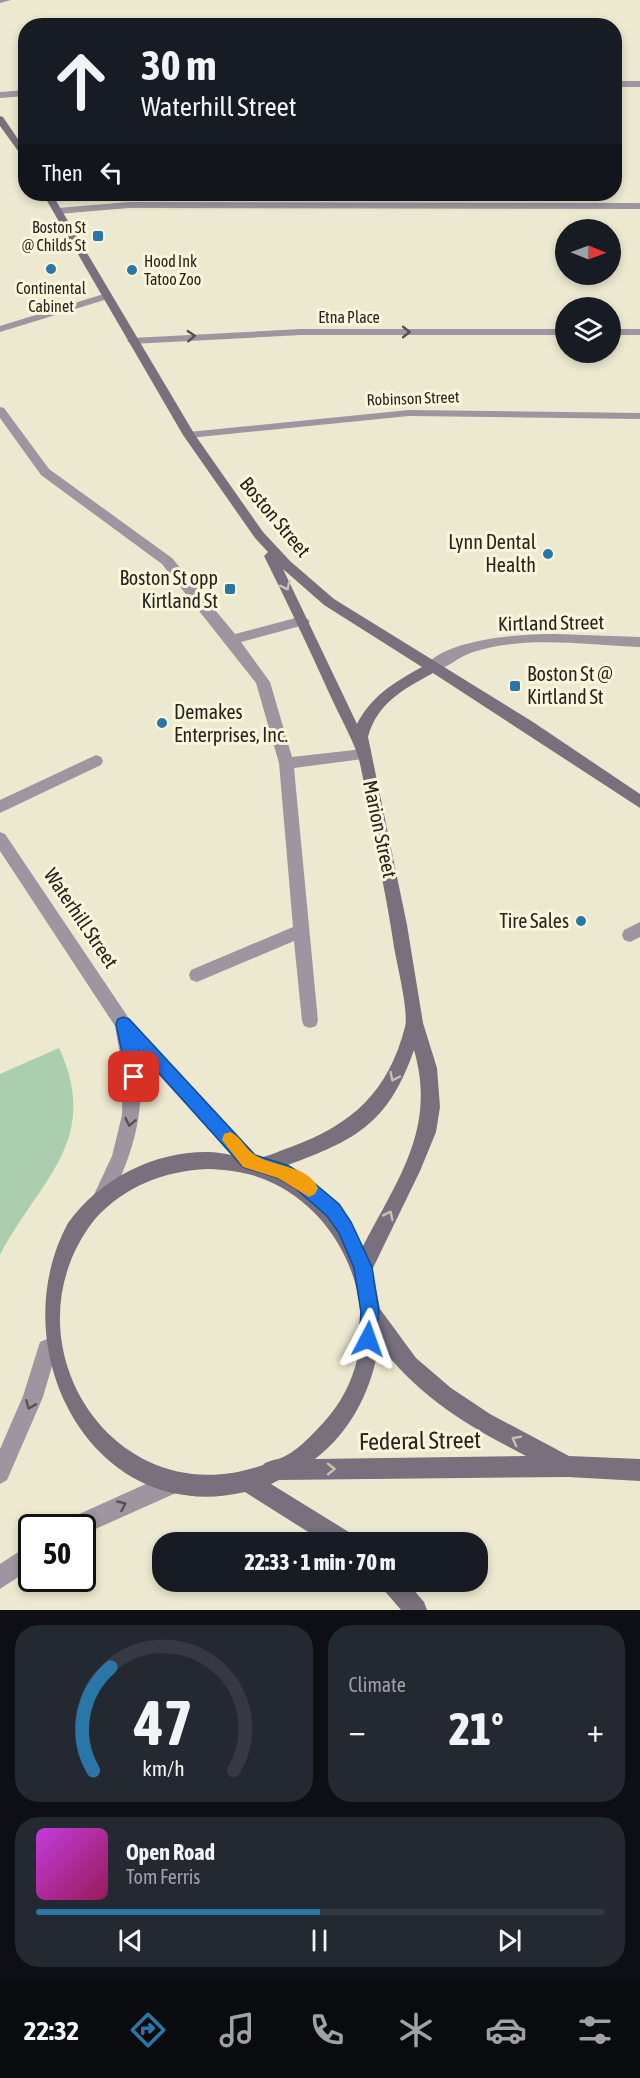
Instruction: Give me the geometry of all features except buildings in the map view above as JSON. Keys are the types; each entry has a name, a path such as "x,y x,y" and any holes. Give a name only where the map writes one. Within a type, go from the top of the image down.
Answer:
{"main road":[{"path":"0,119 18,147"},
{"name":"Boston Street","path":"52,201 189,435 259,534 285,564 328,602 431,668 528,726 640,802"},
{"path":"259,534 303,621 363,754"},
{"name":"Marion Street","path":"363,1267 411,1171 431,1107 428,1068 415,1023 399,925 363,754 363,728 370,711 392,690 431,668"},
{"name":"Marion Street","path":"256,1163 334,1137 376,1105 397,1072 415,1023"},
{"path":"216,1158 256,1163 301,1182 333,1210 345,1227 363,1267 370,1312 362,1366 351,1392 319,1437 272,1470 247,1481 208,1488 168,1485 136,1475 109,1458 85,1436 67,1409 54,1380 47,1349 49,1299 56,1276 69,1246 93,1214 134,1180 182,1161 216,1158"},
{"name":"Federal Street","path":"370,1312 409,1364 447,1398 502,1432 568,1466"},
{"name":"Federal Street","path":"272,1470 568,1466 640,1470"},
{"path":"247,1481 328,1532"},
{"path":"400,1592 416,1610"}],"street":[{"path":"0,1 7,0"},
{"path":"622,84 640,84"},
{"path":"0,95 18,94"},
{"path":"58,211 129,205 640,206"},
{"path":"0,329 107,296"},
{"name":"Etna Place","path":"132,341 301,332 555,332"},
{"path":"621,332 640,332"},
{"path":"0,410 45,472 167,561 232,640 263,682 286,763 310,1021"},
{"name":"Robinson Street","path":"189,435 409,413 640,416"},
{"path":"232,640 303,621"},
{"name":"Kirtland Street","path":"431,668 462,651 500,642 539,640 640,642"},
{"path":"286,763 363,754"},
{"path":"0,807 96,761"},
{"name":"Waterhill Street","path":"3,848 123,1024 256,1163"},
{"path":"197,975 302,930"},
{"name":"Waterhill Street","path":"93,1214 122,1154 135,1095 133,1060 123,1024"},
{"path":"0,1473 33,1396 47,1349"},
{"path":"96,1518 168,1485"},
{"path":"0,1578 18,1564"}],"green space":[{"path":"59,1048 70,1081 73,1109 70,1135 47,1181 15,1228 0,1255 0,1074"}],"slow traffic":[{"path":"230,1140 249,1161 283,1172 309,1188"}],"place":[{"name":"Boston St @ Childs St","path":"98,236"},
{"name":"Continental Cabinet","path":"51,269"},
{"name":"Hood Ink Tatoo Zoo","path":"132,270"},
{"name":"Lynn Dental Health","path":"548,554"},
{"name":"Boston St opp Kirtland St","path":"230,589"},
{"name":"Boston St @ Kirtland St","path":"515,686"},
{"name":"Demakes Enterprises, Inc.","path":"162,723"},
{"name":"Tire Sales","path":"581,921"}],"route":[{"path":"134,1077 133,1060 123,1024 249,1161 283,1172 301,1182 333,1210 345,1227 363,1267 370,1312 368,1339"}]}
